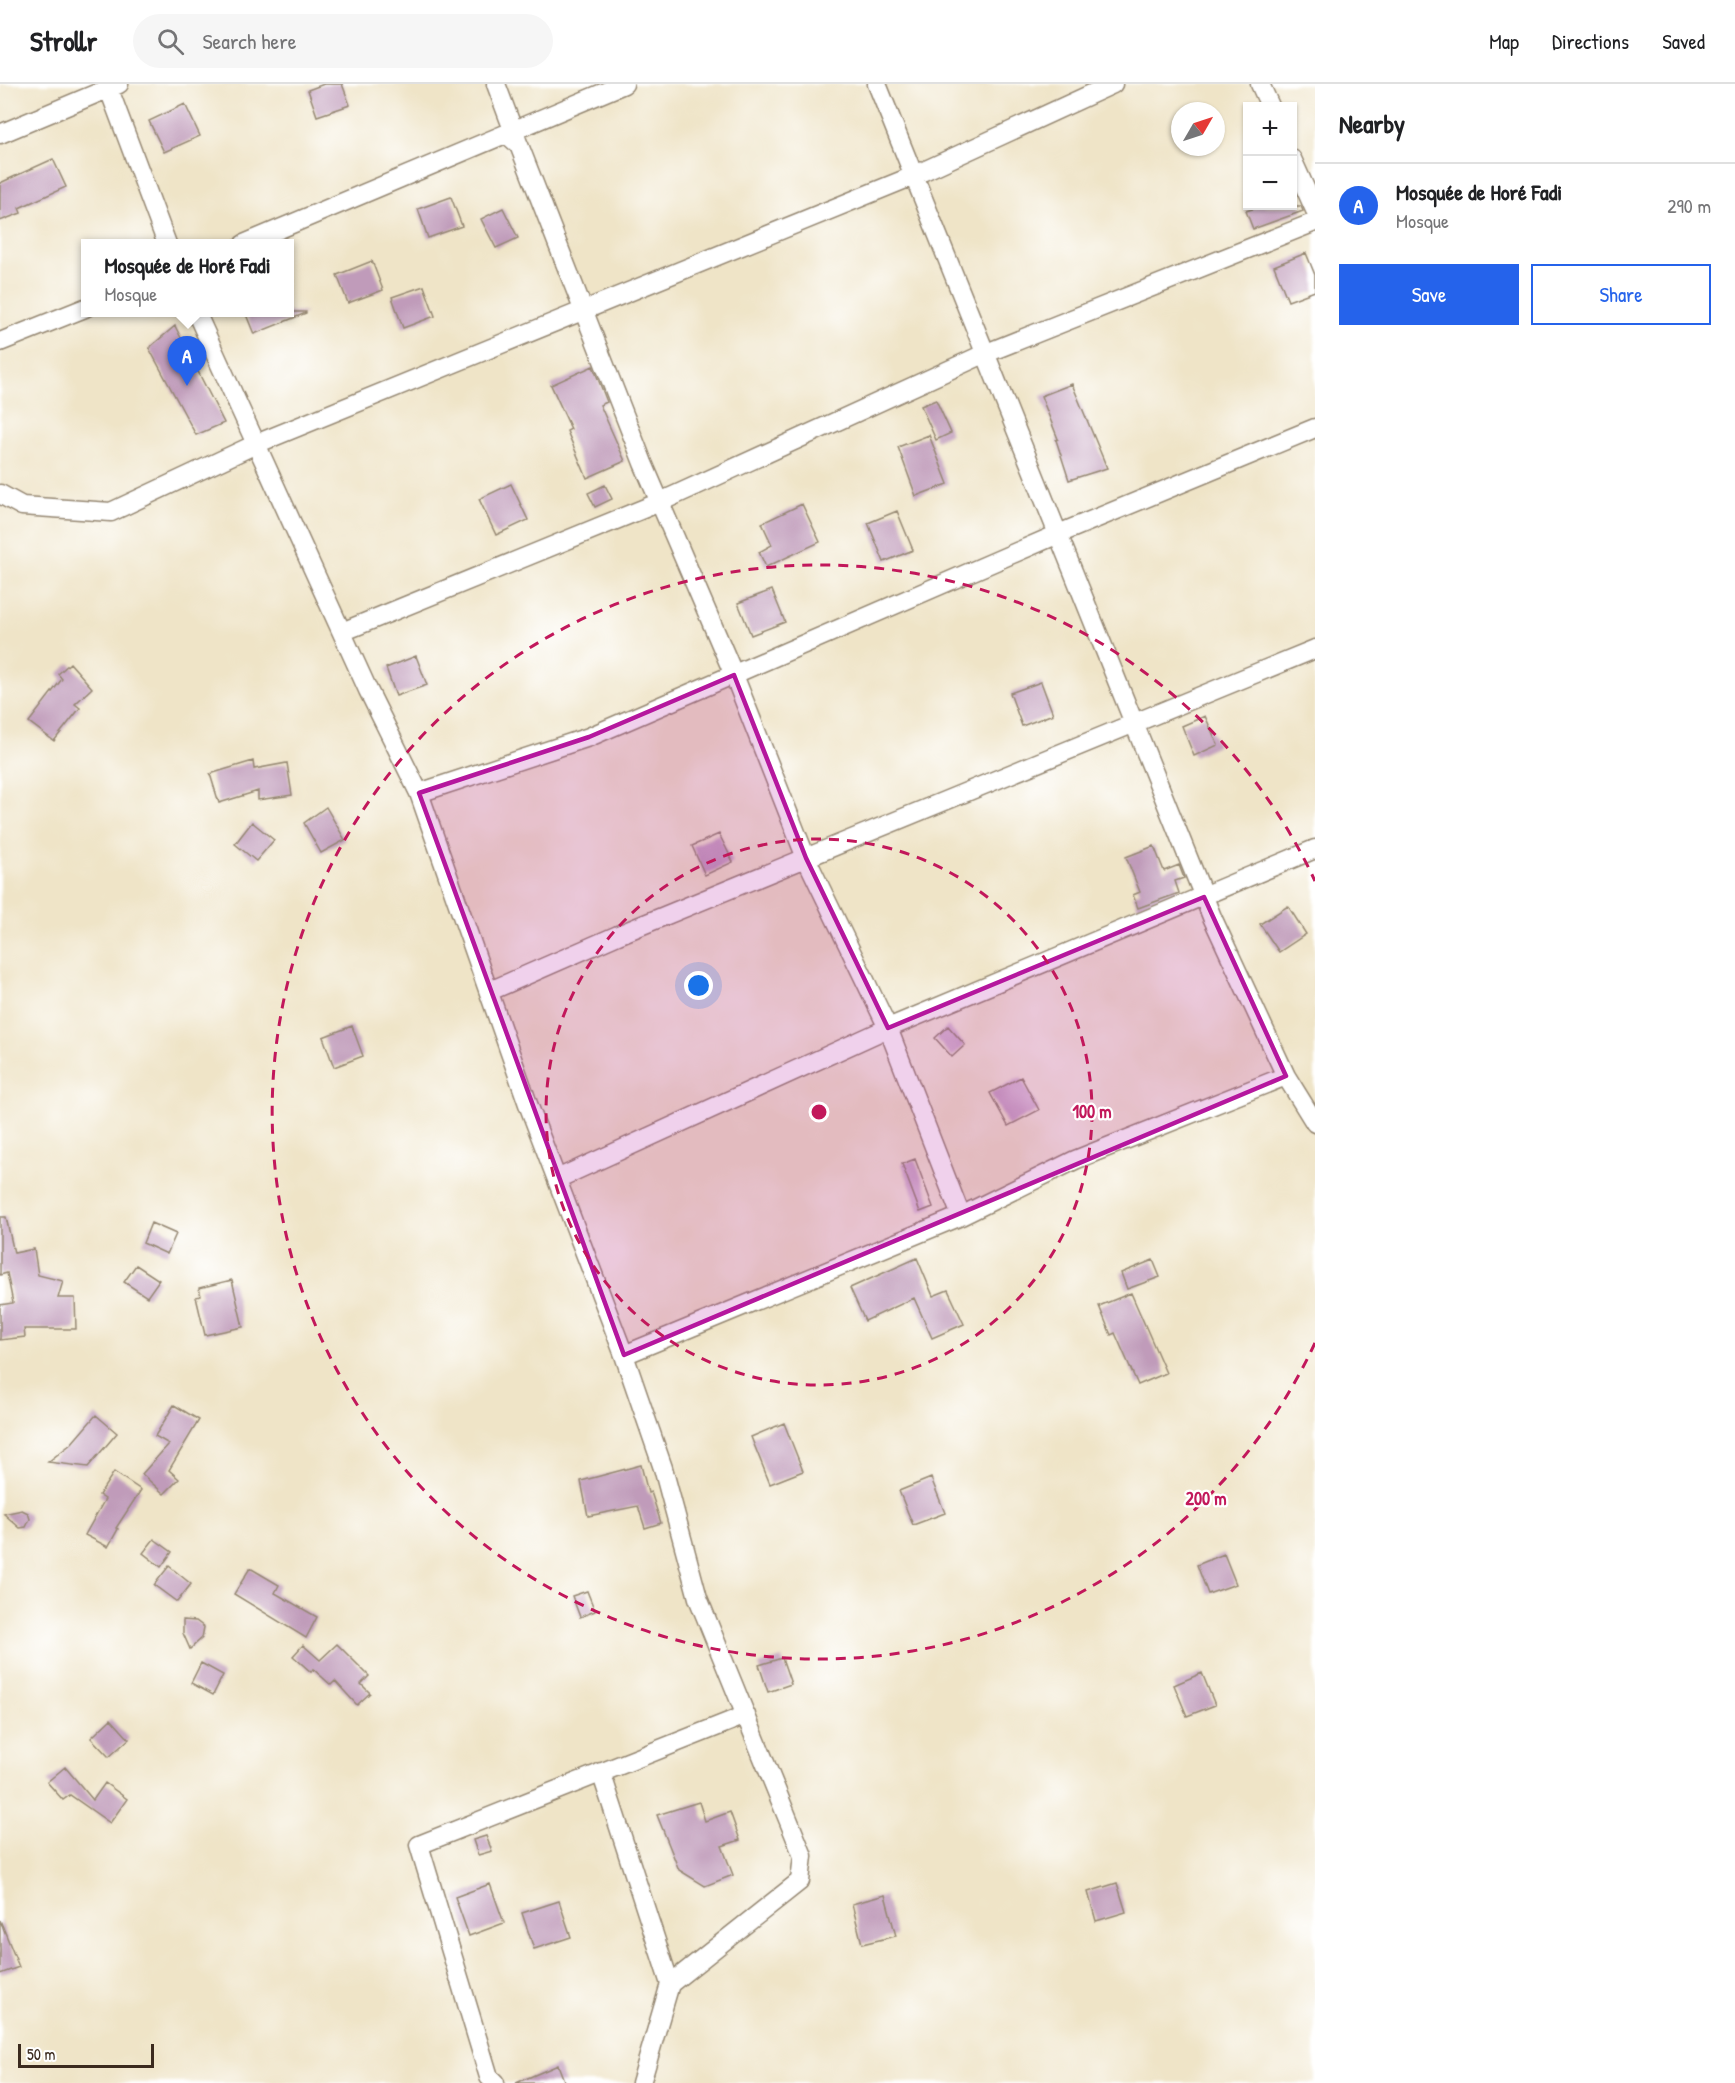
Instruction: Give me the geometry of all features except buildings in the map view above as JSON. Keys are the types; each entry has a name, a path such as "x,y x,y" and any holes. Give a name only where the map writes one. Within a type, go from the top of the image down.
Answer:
{"street":[{"path":"496,84 514,137 660,502 734,675 806,858 888,1028 960,1216"},
{"path":"254,239 514,137 624,84"},
{"path":"877,84 1056,536 1204,897 1286,1076 1315,1123"},
{"path":"0,494 22,506 111,512 256,444 913,176 1113,84"},
{"path":"1260,84 1267,102"},
{"path":"0,134 112,85 166,239"},
{"path":"1297,168 1315,210"},
{"path":"342,632 660,502 984,354 1315,222"},
{"path":"0,342 81,310"},
{"path":"198,317 342,632 419,794 557,1179 624,1355 663,1468 698,1598 803,1856 800,1881 670,1984"},
{"path":"419,794 589,738 1056,536 1315,428"},
{"path":"490,991 1134,722 1315,649"},
{"path":"557,1179 888,1028 1315,849"},
{"path":"624,1355 960,1216 1075,1160 1286,1076"},
{"path":"495,2083 489,2077 419,1845 746,1715"},
{"path":"601,1772 670,1984 641,2083"}],"highlighted area":[{"path":"734,675 806,858 888,1028 1204,897 1286,1076 624,1355 419,793 589,737"}],"place":[{"name":"Mosquée de Horé Fadi","path":"187,386"}]}
